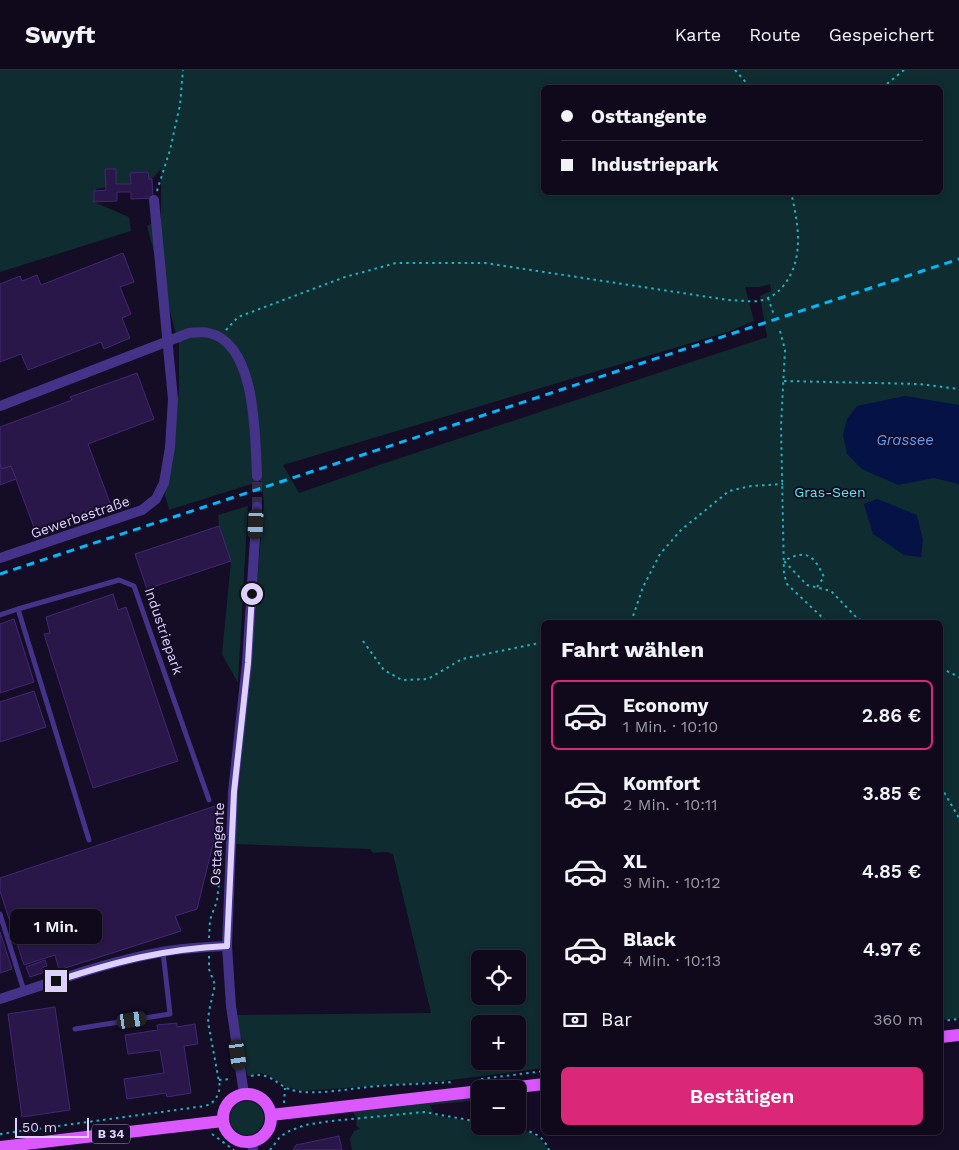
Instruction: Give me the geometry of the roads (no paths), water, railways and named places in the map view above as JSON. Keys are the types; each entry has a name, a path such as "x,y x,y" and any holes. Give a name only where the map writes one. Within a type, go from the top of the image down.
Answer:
{"main road":[{"path":"943,1037 959,1035"},
{"path":"526,1086 541,1084"},
{"path":"271,1115 471,1087"},
{"path":"244,1094 259,1097 269,1108 271,1115 271,1122 265,1135 252,1146 236,1140 230,1135 225,1128 223,1120 223,1113 230,1100 244,1094"},
{"name":"B 34","path":"0,1147 223,1120"}],"street":[{"name":"Gewerbestraße","path":"0,558 134,514 156,499 164,483 170,447 173,399 154,200"},
{"path":"0,406 189,334 210,333 230,346 238,356 246,377 253,419 257,476"},
{"name":"Osttangente","path":"244,1094 231,1006 227,946 234,792 248,663 256,507"},
{"path":"0,1000 110,963 163,952 227,946"}],"lane":[{"name":"Industriepark","path":"0,615 120,580 134,586 209,800"},
{"path":"18,609 89,840"},
{"path":"0,914 24,991"},
{"path":"75,1029 170,1014 163,952"}],"water":[{"name":"Grassee","path":"905,396 959,405 959,484 934,478 898,485 862,469 847,454 843,435 847,419 857,406"},
{"path":"877,499 917,515 923,540 921,557 904,555 873,534 864,504"}],"tunnel":[{"path":"257,476 257,507"}],"railway":[{"path":"0,574 959,259"}],"park label":[{"name":"Gras-Seen","path":"830,492"}]}
